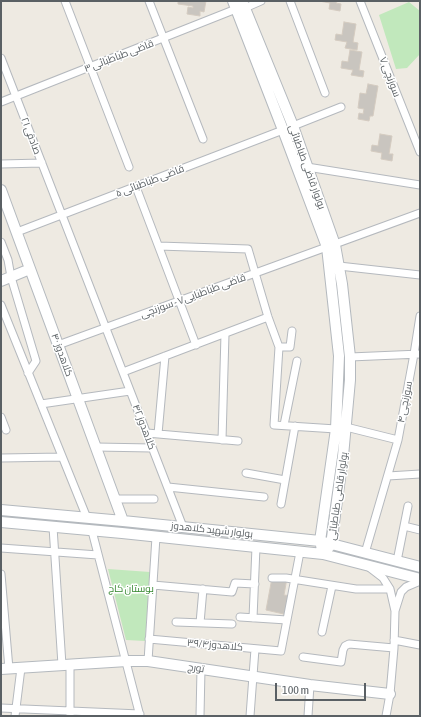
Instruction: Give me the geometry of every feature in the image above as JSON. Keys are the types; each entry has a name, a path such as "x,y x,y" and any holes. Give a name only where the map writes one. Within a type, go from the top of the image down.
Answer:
{"main road":[{"name":"بولوار قاضی طباطبائی","path":"239,5 288,128 339,266 350,357 341,428 320,542 323,554"},
{"name":"بولوار قاضی طباطبائی","path":"288,128 307,167 331,246 339,356 343,456 331,545 323,554"},
{"name":"کلاهدوز ۴۰","path":"1,190 123,521"},
{"path":"1,281 30,269"},
{"name":"بولوار شهید کلاهدوز","path":"1,510 183,527 320,542 420,567"},
{"name":"بولوار شهید کلاهدوز","path":"1,522 323,554 420,580"},
{"name":"تورج","path":"5,669 126,661 148,661 310,685 390,694"}],"street":[{"path":"65,1 129,167"},
{"path":"149,1 203,139"},
{"name":"قاضی طباطبائی ۳","path":"1,102 164,39 239,5 261,1"},
{"path":"290,1 326,93"},
{"name":"سوزنچی ۷","path":"360,1 420,152"},
{"name":"صادقی ۲۱","path":"1,58 106,327"},
{"name":"قاضی طباطبائی ۵","path":"17,232 341,107"},
{"path":"1,164 42,163"},
{"path":"307,167 420,185"},
{"path":"136,187 196,344"},
{"name":"قاضی طباطبایی۷ - سوزنچی","path":"58,345 420,213"},
{"path":"1,242 8,260 11,277 36,361 28,373"},
{"path":"159,246 248,250 254,274 279,347 274,425 341,428 398,440"},
{"path":"339,266 420,275"},
{"path":"1,305 87,518"},
{"name":"سوزنچی ۴","path":"365,553 398,440 417,354 420,316"},
{"path":"123,372 268,317"},
{"name":"کلاهدوز ۴۲","path":"106,327 183,527"},
{"path":"279,347 290,347 292,331"},
{"path":"222,440 225,334"},
{"path":"350,357 417,354"},
{"path":"158,434 165,356"},
{"path":"284,425 297,361"},
{"path":"41,404 130,391"},
{"path":"1,417 6,430"},
{"path":"280,504 295,426"},
{"path":"147,433 238,441"},
{"path":"96,447 152,448"},
{"path":"1,458 62,457"},
{"path":"246,473 285,480"},
{"path":"388,476 420,474"},
{"path":"168,487 264,497"},
{"path":"115,499 154,498"},
{"path":"397,561 408,506"},
{"path":"404,526 420,530"},
{"path":"53,527 54,552 70,713"},
{"path":"1,708 15,712 140,715 92,531"},
{"path":"148,661 156,537"},
{"path":"253,618 256,547"},
{"path":"1,548 98,555"},
{"path":"240,617 287,620 300,552"},
{"path":"367,565 383,578 390,589 395,611 390,694 386,716"},
{"path":"1,574 5,669"},
{"path":"272,578 286,578 356,590 390,589"},
{"path":"395,611 401,592 406,587 420,580"},
{"path":"153,584 232,592 235,583 255,584"},
{"path":"322,632 332,586"},
{"path":"200,623 203,590"},
{"name":"کلاهدوز۳۹/۴","path":"149,639 281,651 287,620"},
{"path":"176,622 232,624"},
{"path":"303,657 341,662 345,646 349,644 420,645"},
{"path":"250,716 255,649"},
{"path":"15,712 21,668"},
{"path":"200,716 201,669"},
{"path":"308,716 310,685"}],"green space":[{"path":"409,2 420,11 420,54 407,68 396,69 379,15"},
{"name":"بوستان کاج","path":"108,569 150,572 145,641 126,640"}],"building":[{"path":"178,1 206,1 204,12 200,11 200,16 187,14 188,7 193,8 193,6 178,4"},
{"path":"319,1 337,1 336,3 341,4 340,11 329,9 330,3"},
{"path":"344,22 356,24 353,42 358,43 357,50 345,48 347,42 335,40 336,34 342,35"},
{"path":"350,50 362,52 359,70 364,71 363,77 351,75 353,70 341,68 342,61 348,62"},
{"path":"368,84 378,86 373,116 370,116 369,121 358,119 359,113 363,114 364,109 358,108 360,93 366,94"},
{"path":"380,134 392,136 389,154 393,154 392,161 381,159 382,153 371,151 372,145 378,146"},
{"path":"272,578 287,578 284,595 292,596 288,615 266,610"}]}
